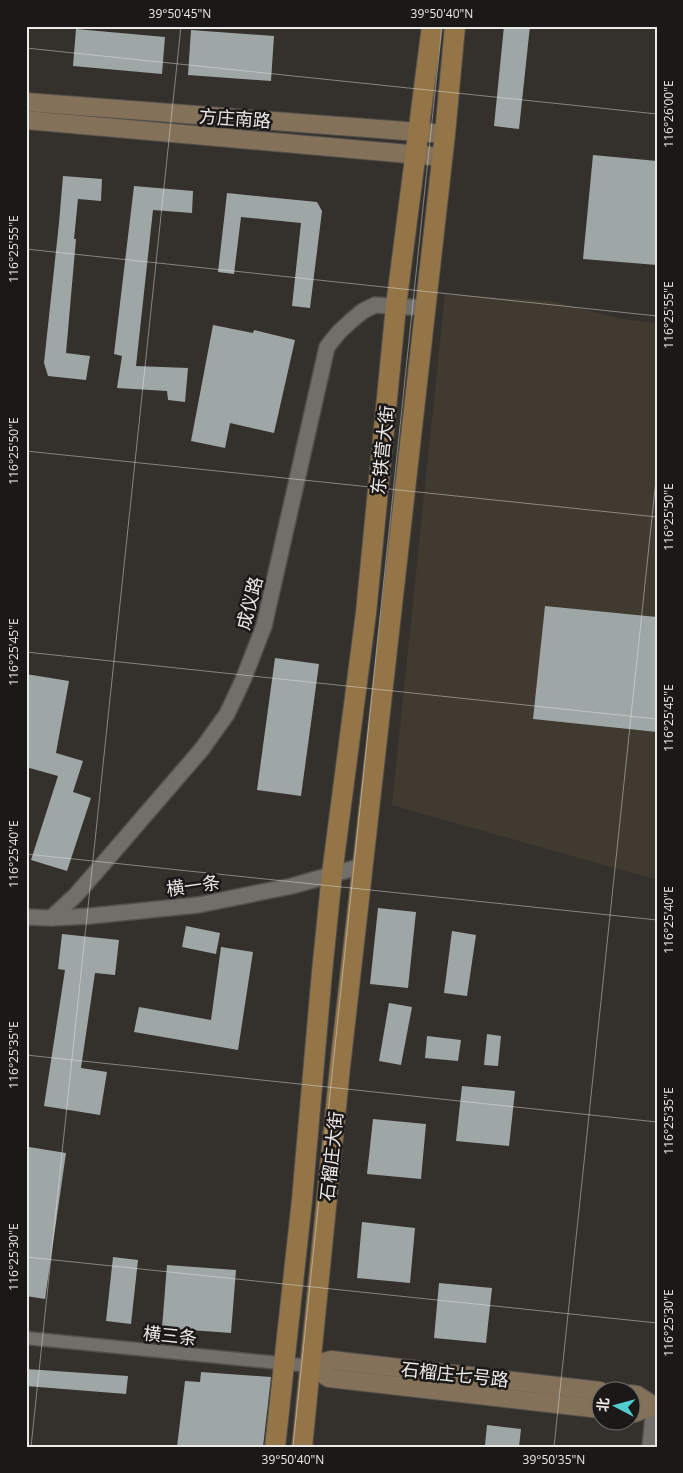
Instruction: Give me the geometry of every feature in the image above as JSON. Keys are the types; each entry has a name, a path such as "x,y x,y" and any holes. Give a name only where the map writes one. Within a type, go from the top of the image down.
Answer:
{"main road":[{"name":"东铁营大街","path":"332,874 366,613 396,306 432,26"},
{"name":"东铁营大街","path":"362,866 426,308 455,26"},
{"name":"方庄南路","path":"26,102 445,134"},
{"name":"方庄南路","path":"26,120 442,157"},
{"name":"石榴庄大街","path":"302,1447 362,866"},
{"name":"石榴庄大街","path":"275,1447 302,1200 332,874"},
{"name":"石榴庄七号路","path":"310,1366 331,1360 590,1390"},
{"path":"310,1366 330,1378 590,1408"},
{"path":"640,1397 654,1406"},
{"path":"640,1411 654,1406"}],"street":[{"name":"成仪路","path":"51,918 75,896 96,872 202,749 227,714 243,680 264,626 328,347 339,332 363,311 375,304 426,308"},
{"name":"横一条","path":"26,917 51,918 128,913 198,905 292,886 362,866"},
{"name":"横三条","path":"26,1338 310,1366"},
{"path":"650,1447 654,1406"}],"shaded area":[{"path":"445,294 552,301 622,319 657,323 657,880 392,805"}],"building":[{"path":"504,26 530,26 519,129 494,126"},
{"path":"76,29 165,37 162,74 73,66"},
{"path":"191,30 274,36 271,81 188,75"},
{"path":"593,155 657,161 657,265 583,259"},
{"path":"63,176 102,179 101,201 78,199 74,239 76,239 66,353 90,356 86,380 48,376 44,363"},
{"path":"134,186 193,191 192,213 153,210 136,366 188,368 185,402 168,400 167,391 117,388 122,356 114,354"},
{"path":"227,193 317,202 322,211 310,308 292,306 301,223 241,217 234,274 218,272"},
{"path":"213,325 253,333 254,330 295,340 274,433 230,423 225,448 191,441"},
{"path":"545,606 657,617 657,732 533,719"},
{"path":"275,658 319,664 301,796 257,790"},
{"path":"26,674 69,681 56,753 83,761 73,792 91,798 67,871 31,860 58,776 26,767 26,748 29,737 26,737"},
{"path":"378,908 416,912 408,988 370,984"},
{"path":"186,926 220,933 216,954 182,947"},
{"path":"452,931 476,935 467,996 444,993"},
{"path":"62,934 119,940 115,975 95,973 81,1068 107,1072 100,1115 44,1106 65,970 58,969"},
{"path":"221,947 253,952 238,1050 134,1032 139,1007 211,1020"},
{"path":"389,1003 412,1007 401,1065 379,1061"},
{"path":"487,1034 501,1036 498,1066 484,1065"},
{"path":"427,1036 461,1040 458,1061 425,1058"},
{"path":"462,1086 515,1091 509,1146 456,1141"},
{"path":"373,1119 426,1124 421,1179 367,1174"},
{"path":"29,1147 66,1153 45,1299 26,1296 26,1165"},
{"path":"362,1222 415,1228 410,1283 357,1278"},
{"path":"113,1257 138,1260 131,1324 106,1321"},
{"path":"167,1265 236,1270 231,1333 162,1328"},
{"path":"439,1283 492,1288 486,1343 434,1338"},
{"path":"26,1369 128,1376 126,1394 26,1386"},
{"path":"201,1372 271,1377 263,1447 177,1447 185,1381 200,1382"},
{"path":"487,1425 521,1429 519,1447 485,1445"}]}
